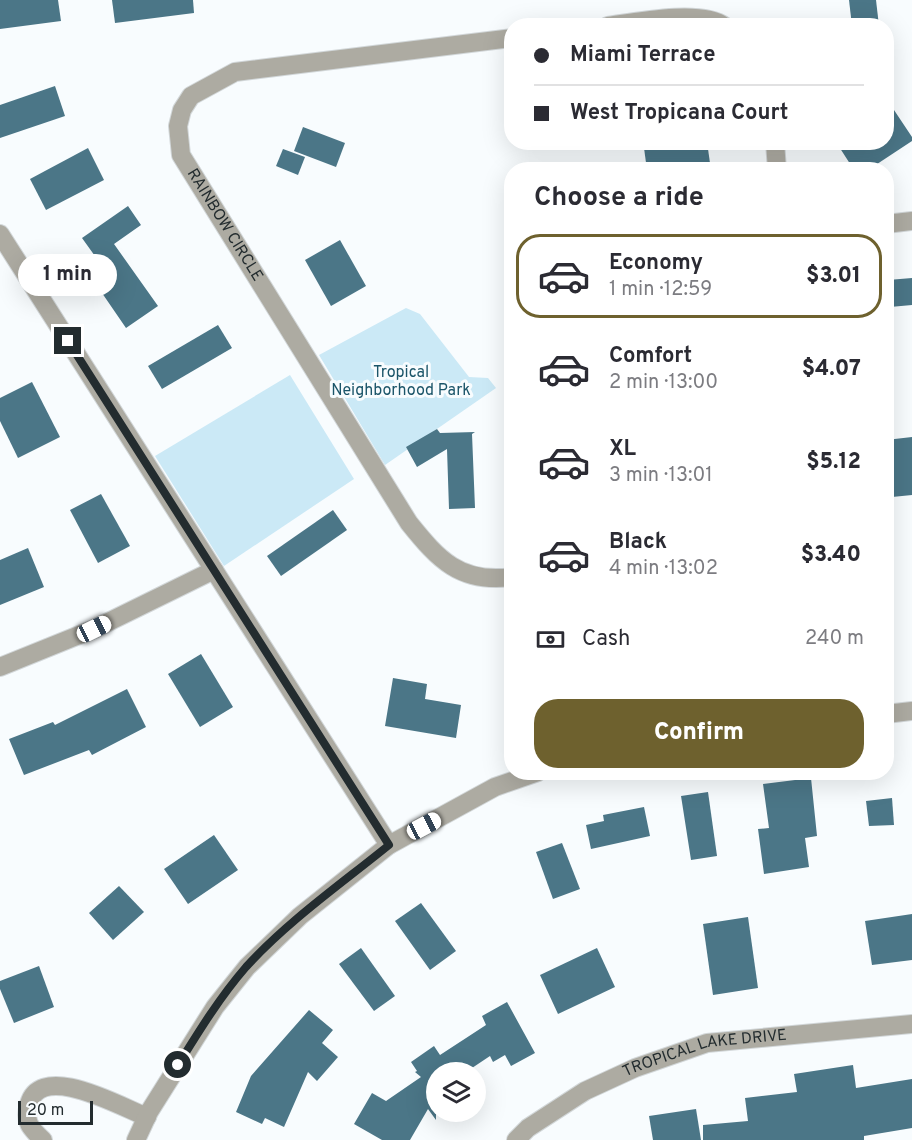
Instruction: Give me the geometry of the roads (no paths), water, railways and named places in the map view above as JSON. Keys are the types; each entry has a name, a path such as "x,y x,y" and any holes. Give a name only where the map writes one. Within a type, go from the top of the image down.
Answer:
{"street":[{"name":"RAINBOW CIRCLE","path":"504,39 235,72 191,96 182,110 178,126 181,154 409,523 452,568 469,575 504,577"},
{"path":"894,223 912,221"},
{"path":"0,234 389,845"},
{"path":"0,667 94,629 214,570"},
{"path":"894,713 912,711"},
{"path":"136,1140 147,1117 215,1007 247,967 300,916 389,845 495,788 516,780"},
{"name":"TROPICAL LAKE DRIVE","path":"516,1140 528,1128 585,1090 635,1068 707,1043 912,1024"},
{"path":"43,1140 29,1127 27,1117 30,1100 44,1086 65,1084 147,1117"}],"park label":[{"name":"Tropical Neighborhood Park","path":"401,382"}]}
